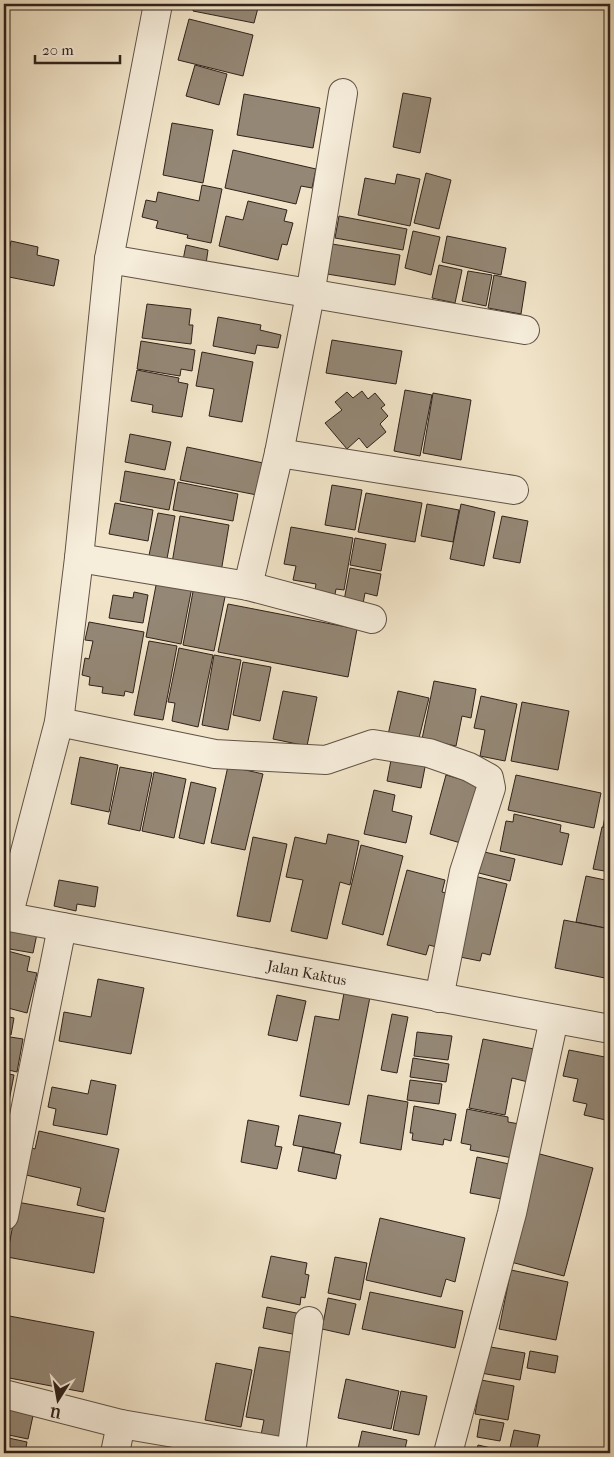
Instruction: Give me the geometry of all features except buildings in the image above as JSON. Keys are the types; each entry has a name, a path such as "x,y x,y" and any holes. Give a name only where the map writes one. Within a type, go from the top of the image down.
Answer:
{"street":[{"path":"6,917 59,722 79,558 109,259 158,4"},
{"path":"248,586 279,453 310,295 343,94"},
{"path":"109,259 310,295 525,330"},
{"path":"279,453 514,490"},
{"path":"79,558 248,586 372,619"},
{"path":"59,722 216,754 326,760 372,744 430,753 469,767 489,778 491,788 464,872 439,998"},
{"name":"Jalan Kaktus","path":"6,917 610,1030"},
{"path":"4,1216 62,927"},
{"path":"448,1453 512,1213 554,1019"},
{"path":"4,1394 121,1424 291,1453 309,1321"},
{"path":"115,1453 121,1424"}]}
